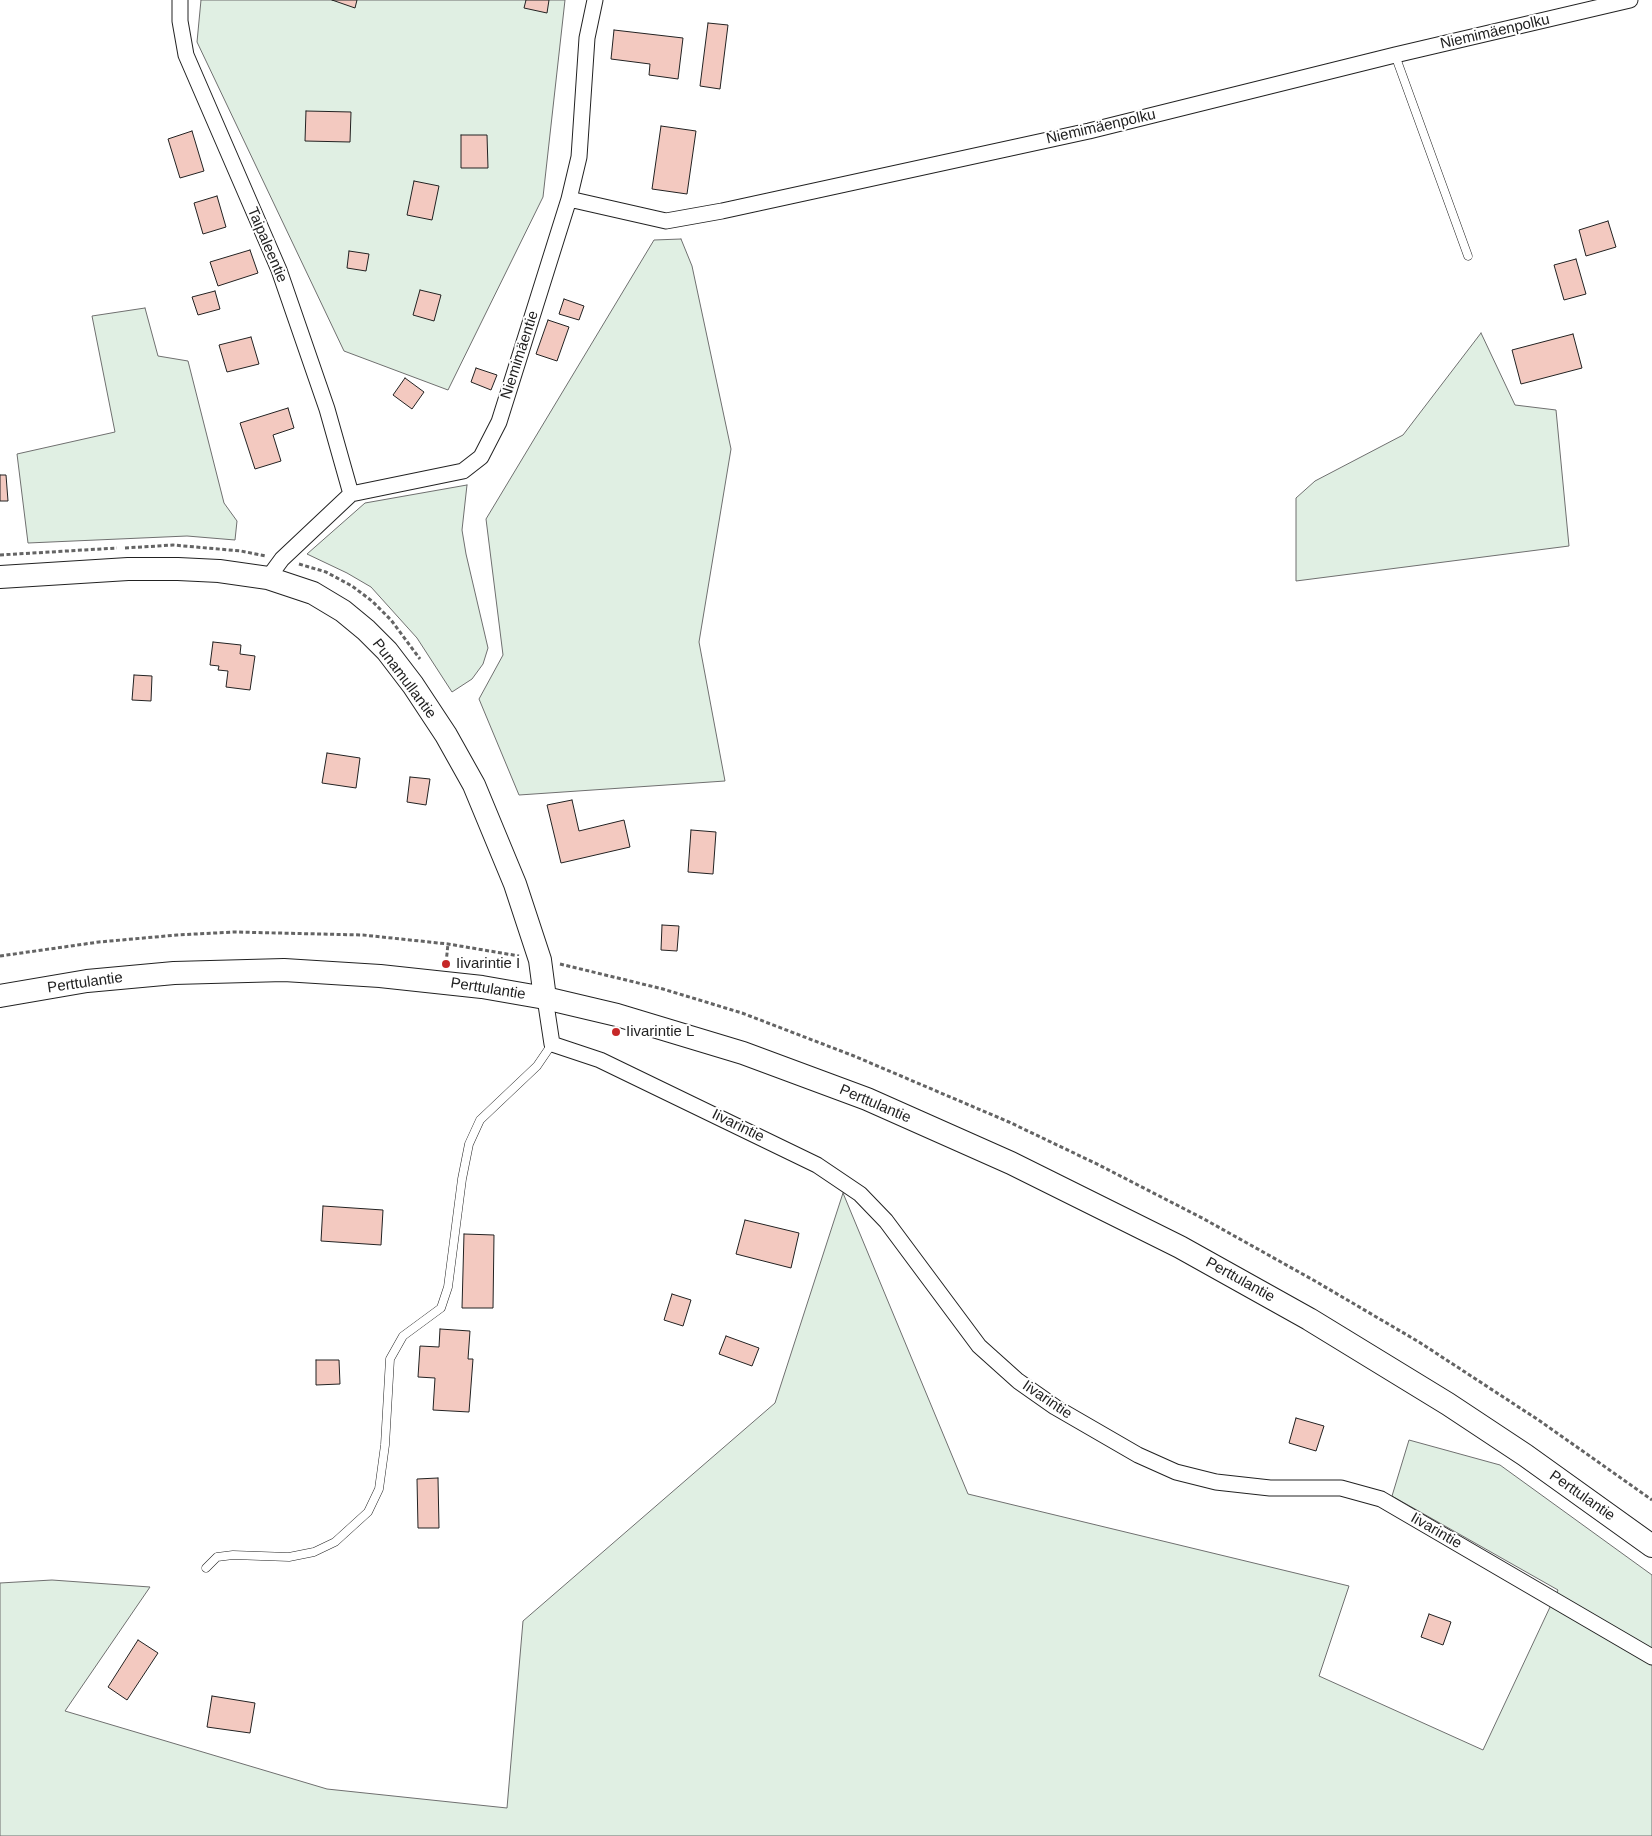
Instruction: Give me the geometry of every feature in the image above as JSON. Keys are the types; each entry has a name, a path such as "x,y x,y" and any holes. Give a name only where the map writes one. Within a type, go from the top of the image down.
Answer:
{"street":[{"name":"Taipaleentie","path":"180,0 180,21 186,55 278,270 327,409 351,494"},
{"name":"Niemimäentie","path":"351,494 463,471 481,457 499,422 569,198 579,157 587,38 595,0"},
{"name":"Niemimäenpolku","path":"569,198 666,221 722,211 1089,131 1395,55 1630,0"},
{"path":"268,578 282,559 351,494"},
{"name":"Punamullantie","path":"0,576 128,569 219,571 268,578 313,593 343,611 387,651 413,685 446,735 474,785 515,884 550,959 545,998"},
{"name":"Perttulantie","path":"0,996 87,981 174,972 284,970 399,978 482,987 545,998 626,1017 752,1056 866,1099 1011,1163 1113,1212 1180,1247 1309,1319 1431,1394 1533,1461 1652,1546"},
{"path":"545,998 552,1044"},
{"name":"Iivarintie","path":"552,1044 600,1060 817,1164 860,1194 886,1221 979,1346 1018,1381 1054,1407 1138,1455 1176,1472 1216,1482 1270,1488 1341,1488 1381,1499 1652,1657"}],"lane":[{"path":"1395,55 1468,256"},
{"path":"206,1568 217,1557 289,1556 314,1552 335,1542 368,1512 379,1489 385,1445 390,1359 403,1336 441,1308 448,1287 462,1179 469,1144 480,1120 536,1066 552,1044"}],"path":[{"path":"0,555 173,545 241,551 282,559 326,572 372,600 391,620 423,663"},
{"path":"0,956 99,942 234,932 363,935 448,944 550,959 567,965"},
{"path":"446,964 448,944"}],"green space":[{"path":"201,0 565,0 543,197 448,390 344,351 197,42"},
{"path":"681,239 692,266 731,449 699,642 725,781 519,795 479,699 503,655 486,519 654,240"},
{"path":"145,308 158,356 188,361 224,503 237,521 235,540 187,536 28,543 17,454 115,432 92,316"},
{"path":"1481,333 1515,405 1556,410 1569,546 1296,581 1296,498 1315,481 1403,435"},
{"path":"467,485 462,530 488,648 483,664 472,679 452,692 417,638 371,587 307,554 365,503"},
{"path":"843,1193 968,1494 1349,1586 1319,1676 1483,1750 1558,1590 1392,1496 1409,1440 1500,1465 1652,1575 1652,1836 0,1836 0,1583 52,1580 150,1587 65,1711 327,1789 507,1808 523,1621 775,1403"}],"building":[{"path":"332,0 357,0 355,8"},
{"path":"526,0 549,0 547,13 524,8"},
{"path":"708,23 728,25 720,89 700,86"},
{"path":"614,30 683,38 678,79 649,75 650,64 611,59"},
{"path":"306,111 351,112 350,142 305,141"},
{"path":"661,126 696,131 687,194 652,189"},
{"path":"192,131 204,171 180,178 168,139"},
{"path":"461,135 487,135 488,168 461,168"},
{"path":"414,181 439,186 432,220 407,215"},
{"path":"217,196 226,227 203,234 194,203"},
{"path":"1608,221 1616,247 1586,256 1579,230"},
{"path":"250,250 258,273 218,286 210,262"},
{"path":"349,251 369,254 366,271 347,268"},
{"path":"1576,259 1586,294 1564,300 1554,265"},
{"path":"420,290 441,295 434,321 413,315"},
{"path":"215,291 220,309 198,315 192,297"},
{"path":"564,299 584,306 579,320 559,314"},
{"path":"548,320 569,327 557,361 536,354"},
{"path":"1573,334 1582,368 1521,384 1512,350"},
{"path":"251,337 259,364 227,372 219,345"},
{"path":"476,368 497,375 491,390 471,382"},
{"path":"405,378 424,392 412,409 393,395"},
{"path":"288,408 294,428 273,435 281,461 255,469 240,423"},
{"path":"0,475 6,475 8,501 0,501"},
{"path":"213,642 241,645 240,654 255,656 250,690 226,687 228,671 218,670 219,666 210,665"},
{"path":"134,675 152,676 151,701 132,700"},
{"path":"327,753 360,758 356,788 322,783"},
{"path":"410,777 430,779 426,805 407,802"},
{"path":"572,800 579,831 624,820 630,847 561,863 547,805"},
{"path":"691,830 716,832 713,874 688,872"},
{"path":"662,925 679,926 677,951 661,950"},
{"path":"323,1206 383,1210 381,1245 321,1241"},
{"path":"745,1220 799,1233 791,1268 736,1254"},
{"path":"464,1234 494,1235 493,1308 462,1308"},
{"path":"672,1294 691,1300 683,1326 664,1320"},
{"path":"440,1329 470,1331 468,1359 473,1359 469,1412 433,1410 435,1378 418,1377 420,1346 439,1347"},
{"path":"726,1336 759,1348 752,1366 719,1354"},
{"path":"316,1360 339,1360 340,1384 316,1385"},
{"path":"1296,1418 1324,1426 1316,1451 1289,1443"},
{"path":"438,1478 439,1528 418,1528 417,1479"},
{"path":"1429,1614 1451,1622 1443,1645 1421,1637"},
{"path":"138,1640 158,1653 127,1700 108,1687"},
{"path":"212,1696 255,1703 250,1733 207,1727"}],"place":[{"name":"Iivarintie I","path":"446,964"},
{"name":"Iivarintie L","path":"616,1032"}]}
